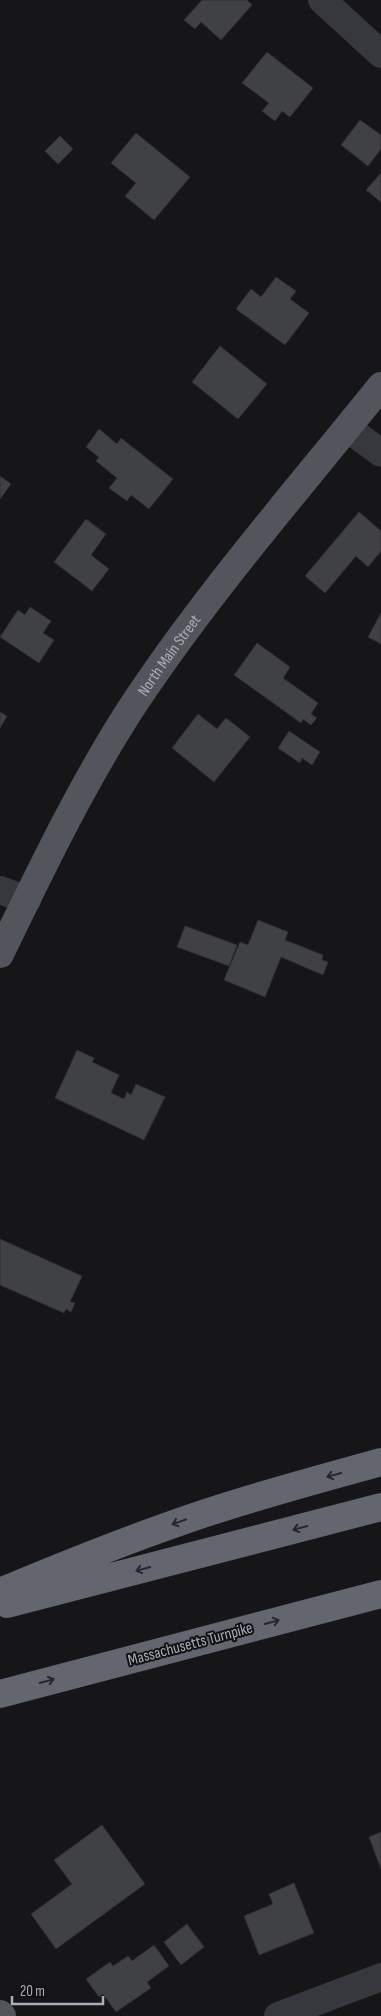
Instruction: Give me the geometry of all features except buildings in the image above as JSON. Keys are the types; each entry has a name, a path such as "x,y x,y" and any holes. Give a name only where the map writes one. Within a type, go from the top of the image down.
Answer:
{"highway":[{"path":"0,1592 103,1549 189,1518 291,1486 381,1462"},
{"path":"0,1606 381,1507"},
{"name":"Massachusetts Turnpike","path":"0,1694 381,1594"}],"main road":[{"name":"North Main Street","path":"0,954 58,835 128,713 222,583 381,386"}],"street":[{"path":"322,0 381,54"},
{"path":"347,428 381,452"},
{"path":"0,890 26,900"},
{"path":"278,2016 381,1977"}]}
